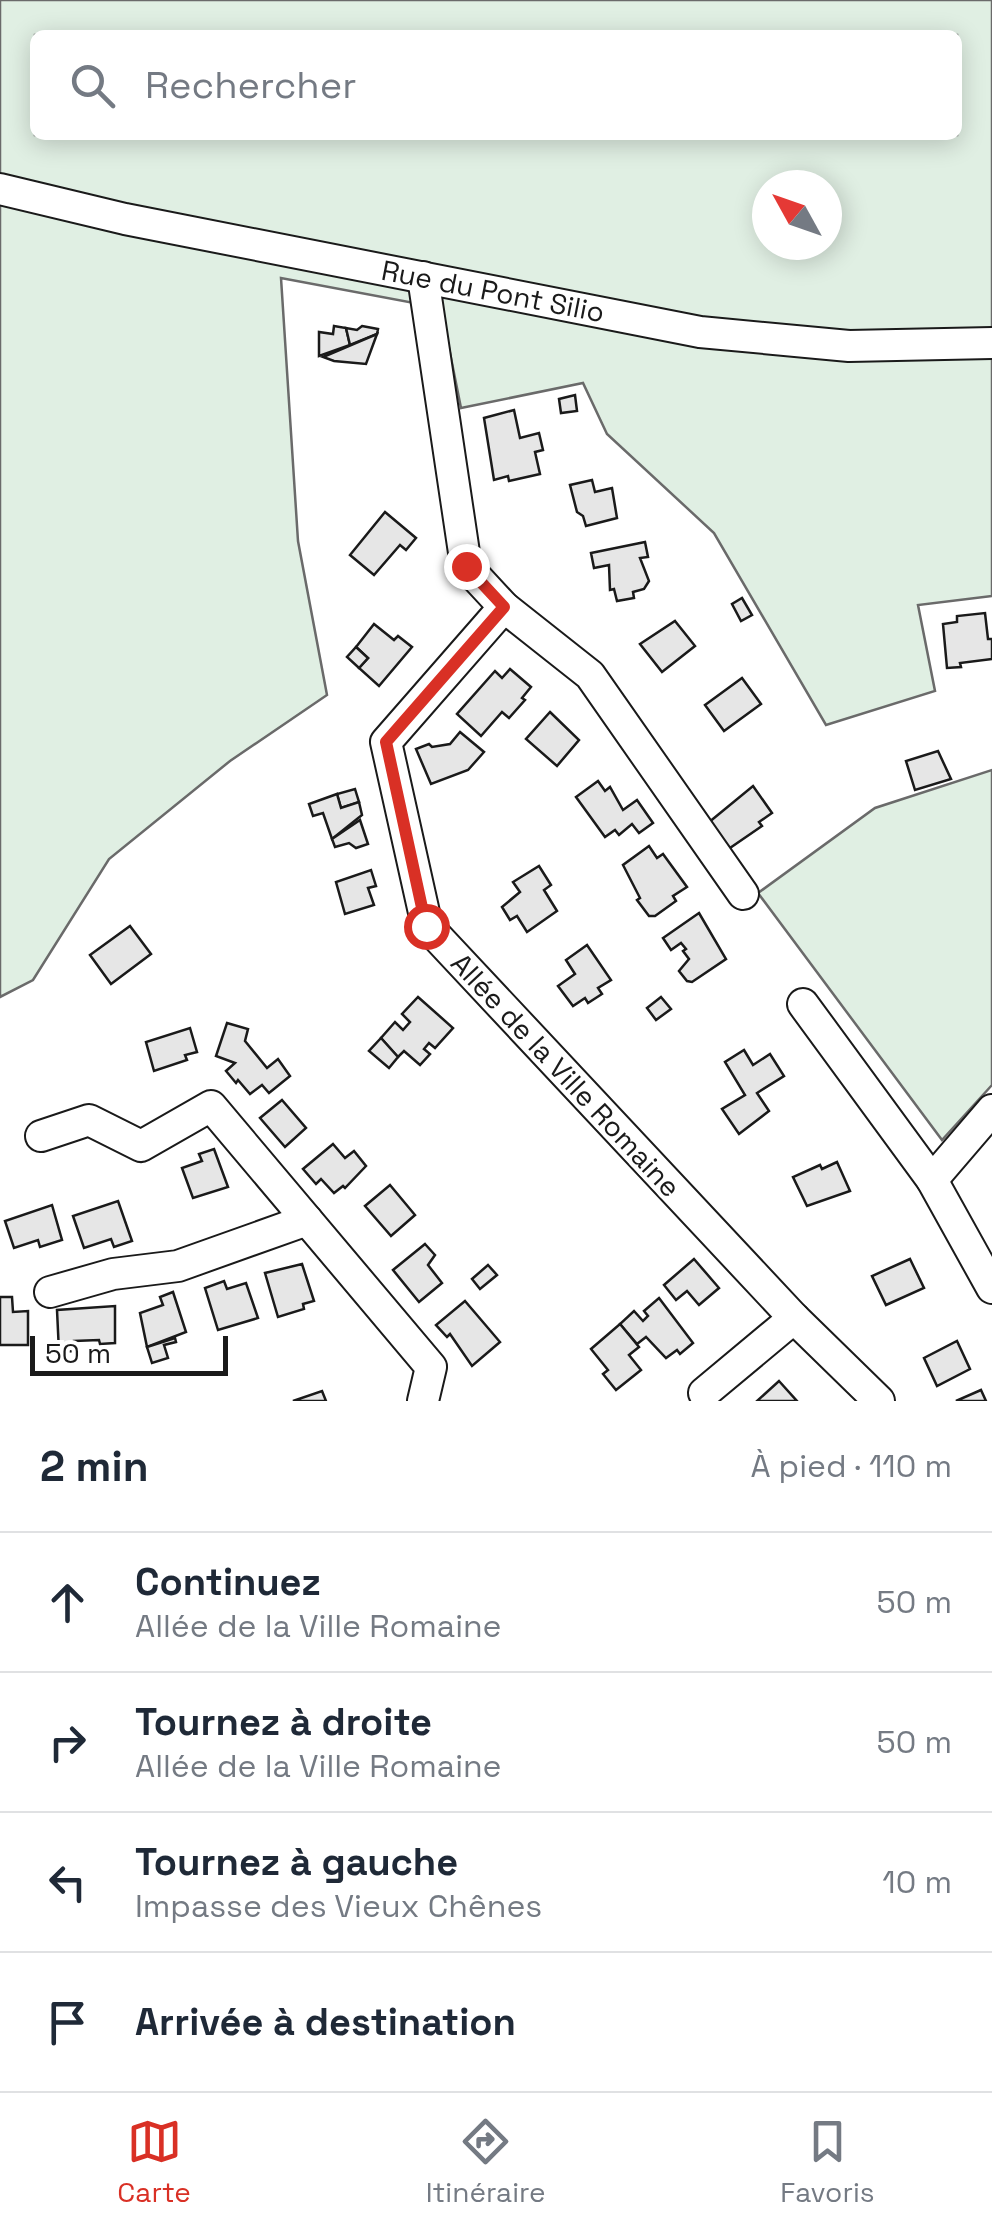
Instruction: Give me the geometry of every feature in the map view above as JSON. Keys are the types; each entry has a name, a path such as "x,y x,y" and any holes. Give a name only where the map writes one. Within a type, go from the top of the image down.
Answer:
{"street":[{"name":"Rue du Pont Silio","path":"0,190 124,219 700,332 850,346 992,343"},
{"path":"424,277 466,566 504,607 590,675 742,894"},
{"name":"Allée de la Ville Romaine","path":"504,607 386,742 426,926 794,1318 879,1401"},
{"path":"803,1004 932,1180 992,1288"},
{"path":"41,1136 90,1120 141,1146 211,1106 431,1368 424,1401"},
{"path":"932,1180 992,1110"},
{"path":"50,1292 113,1274 178,1266 306,1220"},
{"path":"704,1394 794,1318"}],"green space":[{"path":"0,0 992,0 992,596 918,605 935,691 826,725 714,533 607,434 583,383 461,408 441,308 281,278 298,541 327,695 230,761 109,859 33,980 0,997"},
{"path":"992,770 992,1085 942,1140 758,893 875,808"}],"building":[{"path":"334,326 346,328 350,345 319,356 319,332 333,334"},
{"path":"362,326 378,329 377,334 350,345 346,328 357,330"},
{"path":"377,334 366,364 323,357"},
{"path":"575,395 577,411 561,413 559,399"},
{"path":"514,410 520,438 539,433 543,450 535,452 540,474 494,480 484,418"},
{"path":"592,480 595,492 612,488 617,518 586,526 577,512 570,485"},
{"path":"385,512 416,538 406,550 400,545 374,575 350,555"},
{"path":"645,542 648,557 640,558 649,581 644,589 633,592 634,598 617,601 614,589 610,590 609,565 594,568 591,553"},
{"path":"742,598 752,615 741,621 732,604"},
{"path":"985,613 988,639 992,639 992,659 947,668 943,624 957,622 957,616"},
{"path":"675,621 695,646 662,672 640,644"},
{"path":"374,624 394,640 398,636 412,647 379,686 359,668 368,658 356,647"},
{"path":"356,647 368,658 359,668 347,657"},
{"path":"510,669 531,687 509,718 502,712 481,736 457,714 495,671 502,678"},
{"path":"742,678 761,704 724,731 705,705"},
{"path":"550,712 579,740 557,766 526,739"},
{"path":"460,732 484,752 468,770 431,784 416,749 429,744 450,744"},
{"path":"938,751 951,779 915,790 906,761"},
{"path":"598,781 605,791 610,787 623,810 637,800 653,823 639,833 632,824 619,835 615,830 605,837 576,797"},
{"path":"753,786 772,813 759,822 762,826 727,850 708,823"},
{"path":"355,789 359,802 341,808 337,794"},
{"path":"337,794 341,808 359,802 362,815 332,839 323,813 313,816 309,804"},
{"path":"360,820 368,844 335,847 332,839"},
{"path":"649,846 657,858 663,854 687,887 655,916 649,916 637,900 640,898 623,865"},
{"path":"539,866 551,885 544,890 557,911 527,932 517,916 510,920 502,907 520,892 513,882"},
{"path":"371,870 376,886 368,888 374,905 345,914 336,882"},
{"path":"699,913 726,959 692,982 679,971 689,959 683,951 686,949 681,943 671,950 663,938"},
{"path":"130,926 151,954 111,984 90,955"},
{"path":"587,945 611,980 598,988 602,994 573,1006 558,986 575,974 566,960"},
{"path":"418,997 453,1028 435,1048 429,1043 424,1049 430,1054 420,1065 404,1051 398,1057 381,1038 395,1022 403,1030 410,1022 402,1014"},
{"path":"661,997 671,1009 656,1020 647,1008"},
{"path":"227,1023 248,1029 245,1041 267,1068 278,1059 290,1076 269,1093 262,1085 250,1094 238,1080 236,1083 226,1071 235,1063 216,1056"},
{"path":"190,1028 197,1052 185,1055 187,1060 154,1071 146,1042"},
{"path":"381,1038 398,1057 389,1068 369,1051"},
{"path":"744,1050 753,1065 770,1054 784,1076 757,1093 769,1111 739,1134 722,1109 745,1095 725,1062"},
{"path":"282,1100 306,1128 285,1147 260,1118"},
{"path":"333,1144 345,1158 354,1151 366,1166 345,1188 334,1193 321,1179 316,1184 303,1169"},
{"path":"214,1149 228,1187 193,1198 182,1168 202,1161 199,1154"},
{"path":"837,1162 850,1191 807,1206 793,1177"},
{"path":"390,1185 415,1215 391,1236 365,1206"},
{"path":"118,1201 132,1241 114,1247 111,1239 84,1248 73,1216"},
{"path":"52,1205 62,1240 40,1247 38,1240 14,1248 5,1221"},
{"path":"425,1244 435,1255 428,1265 442,1283 419,1302 393,1270"},
{"path":"694,1259 719,1288 699,1305 687,1291 676,1300 664,1285"},
{"path":"910,1259 924,1288 886,1305 872,1276"},
{"path":"302,1264 314,1301 303,1304 304,1309 278,1317 265,1273"},
{"path":"488,1265 497,1275 480,1289 472,1279"},
{"path":"224,1281 227,1289 246,1283 258,1318 218,1330 205,1288"},
{"path":"173,1292 186,1332 147,1347 140,1313 163,1305 160,1297"},
{"path":"0,1297 12,1297 13,1312 28,1311 28,1345 0,1345"},
{"path":"659,1298 693,1343 680,1354 677,1350 666,1358 646,1337 637,1344 620,1324 634,1311 643,1321 648,1316 644,1311"},
{"path":"465,1301 500,1342 472,1366 450,1334 447,1337 436,1325"},
{"path":"115,1306 115,1343 74,1341 75,1351 59,1352 57,1310"},
{"path":"620,1324 639,1347 629,1355 641,1370 616,1390 603,1374 608,1370 591,1349"},
{"path":"175,1338 176,1342 164,1345 168,1358 152,1363 147,1347"},
{"path":"957,1341 970,1369 937,1386 924,1358"},
{"path":"779,1381 797,1401 757,1401"},
{"path":"981,1390 986,1401 956,1401"},
{"path":"322,1391 326,1401 293,1401"}],"route":[{"path":"426,926 386,742 504,607 466,566"}]}
